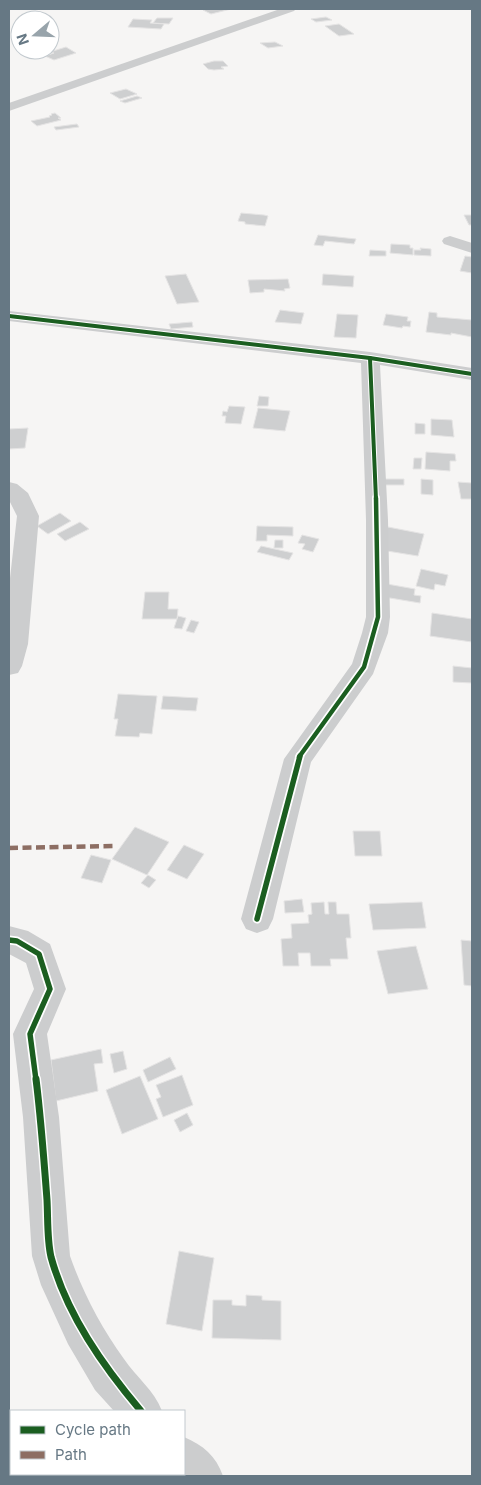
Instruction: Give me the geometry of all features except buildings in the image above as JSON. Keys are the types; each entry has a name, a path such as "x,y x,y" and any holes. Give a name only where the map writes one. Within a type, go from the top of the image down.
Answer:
{"street":[{"path":"9,107 290,9"},
{"path":"450,241 472,248"},
{"path":"9,316 370,358 472,374"},
{"path":"257,920 298,759 364,667 375,633 378,616 377,520 370,358"},
{"path":"9,489 20,498 28,516 15,576 15,644 9,666"},
{"path":"9,940 17,941 39,954 50,989 30,1034 42,1137 51,1256 61,1285 82,1330 110,1375 140,1410"},
{"path":"185,1460 201,1476"}],"marked path":[{"path":"9,848 114,846"}],"cycle path":[{"path":"9,316 370,358 472,374"},
{"path":"257,919 298,759 364,667 375,633 378,617 377,520 370,358"},
{"path":"9,940 17,941 39,954 50,989 30,1034 41,1117 51,1256 61,1285 82,1330 110,1375 140,1410"}]}
